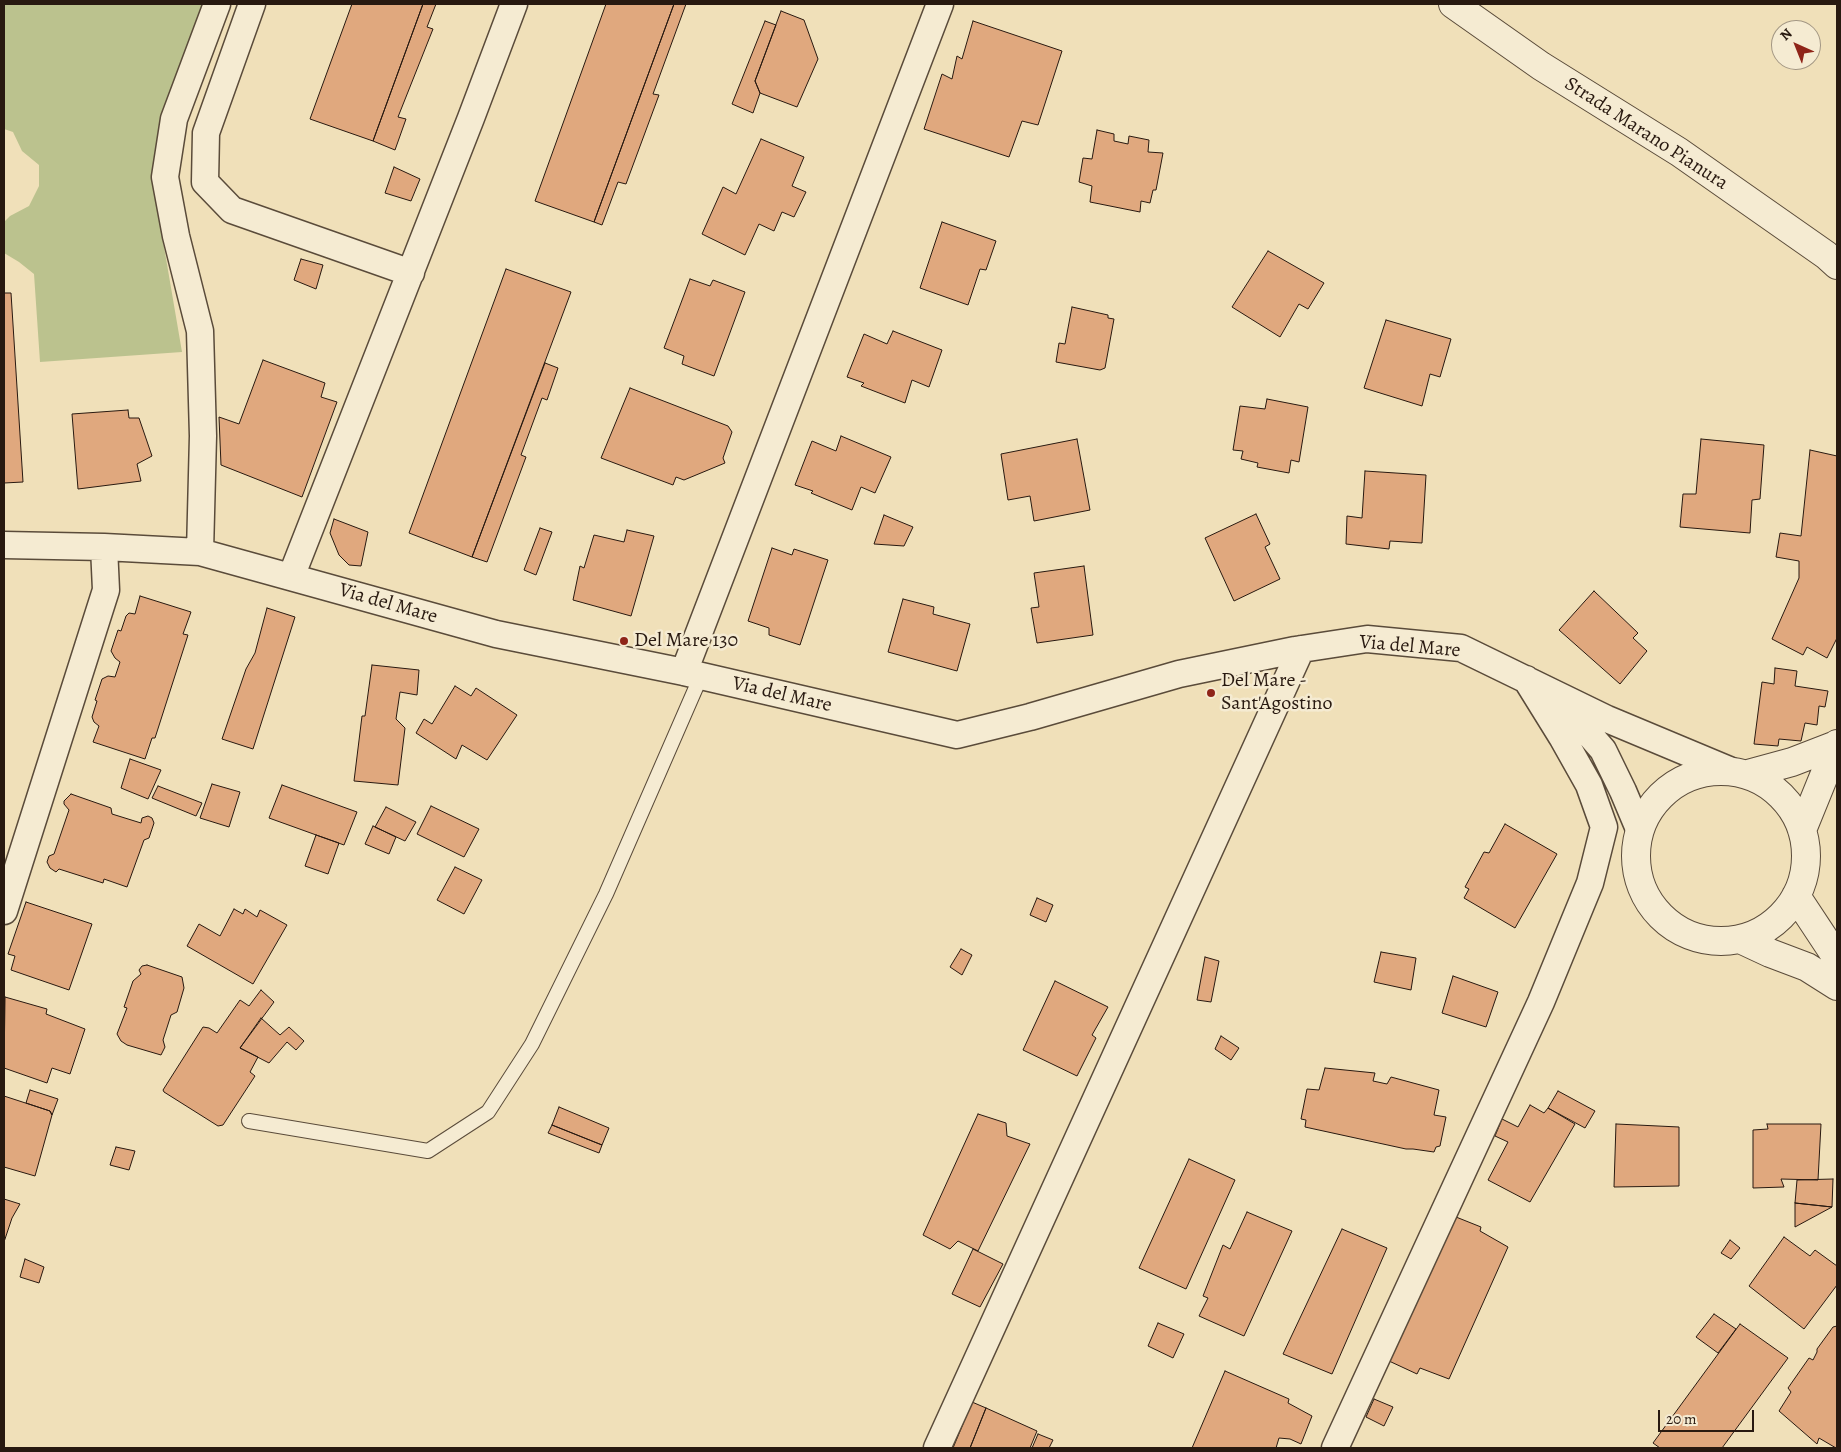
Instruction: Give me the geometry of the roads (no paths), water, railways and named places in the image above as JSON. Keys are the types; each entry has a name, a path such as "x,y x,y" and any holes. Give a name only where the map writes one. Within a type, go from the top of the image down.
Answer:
{"street":[{"path":"200,552 203,436 200,331 176,236 165,177 174,120 217,4"},
{"path":"252,4 206,133 205,182 232,210 411,273"},
{"path":"290,577 411,273 514,4"},
{"path":"693,674 940,4"},
{"name":"Strada Marano Pianura","path":"1454,4 1541,66 1679,152 1826,255 1837,265"},
{"name":"Via del Mare","path":"4,545 104,547 200,552 496,634 693,674 957,736 1179,674 1301,649 1367,639 1461,648 1607,719 1738,772"},
{"path":"4,912 106,590 104,547"},
{"path":"937,1448 1301,649"},
{"path":"1335,1448 1541,1002 1590,883 1604,827 1589,785 1526,679"},
{"name":"Via del Mare","path":"1552,691 1603,750 1639,830"},
{"path":"1738,772 1765,782 1789,804 1802,830 1806,845 1806,861 1796,896 1781,916 1770,926 1740,939 1721,941 1703,939 1683,933 1665,921 1650,903 1639,880 1635,856 1639,830 1646,814 1655,801 1671,786 1690,776 1711,771 1738,772 1792,762 1837,745"},
{"path":"1802,830 1837,745"},
{"path":"1796,896 1837,958"},
{"path":"1740,939 1807,967 1837,986"}],"lane":[{"path":"249,1121 428,1151 488,1112 532,1044 606,894 693,674"}],"place":[{"name":"Del Mare 130","path":"624,641"},
{"name":"Del Mare - Sant'Agostino","path":"1211,693"}]}
